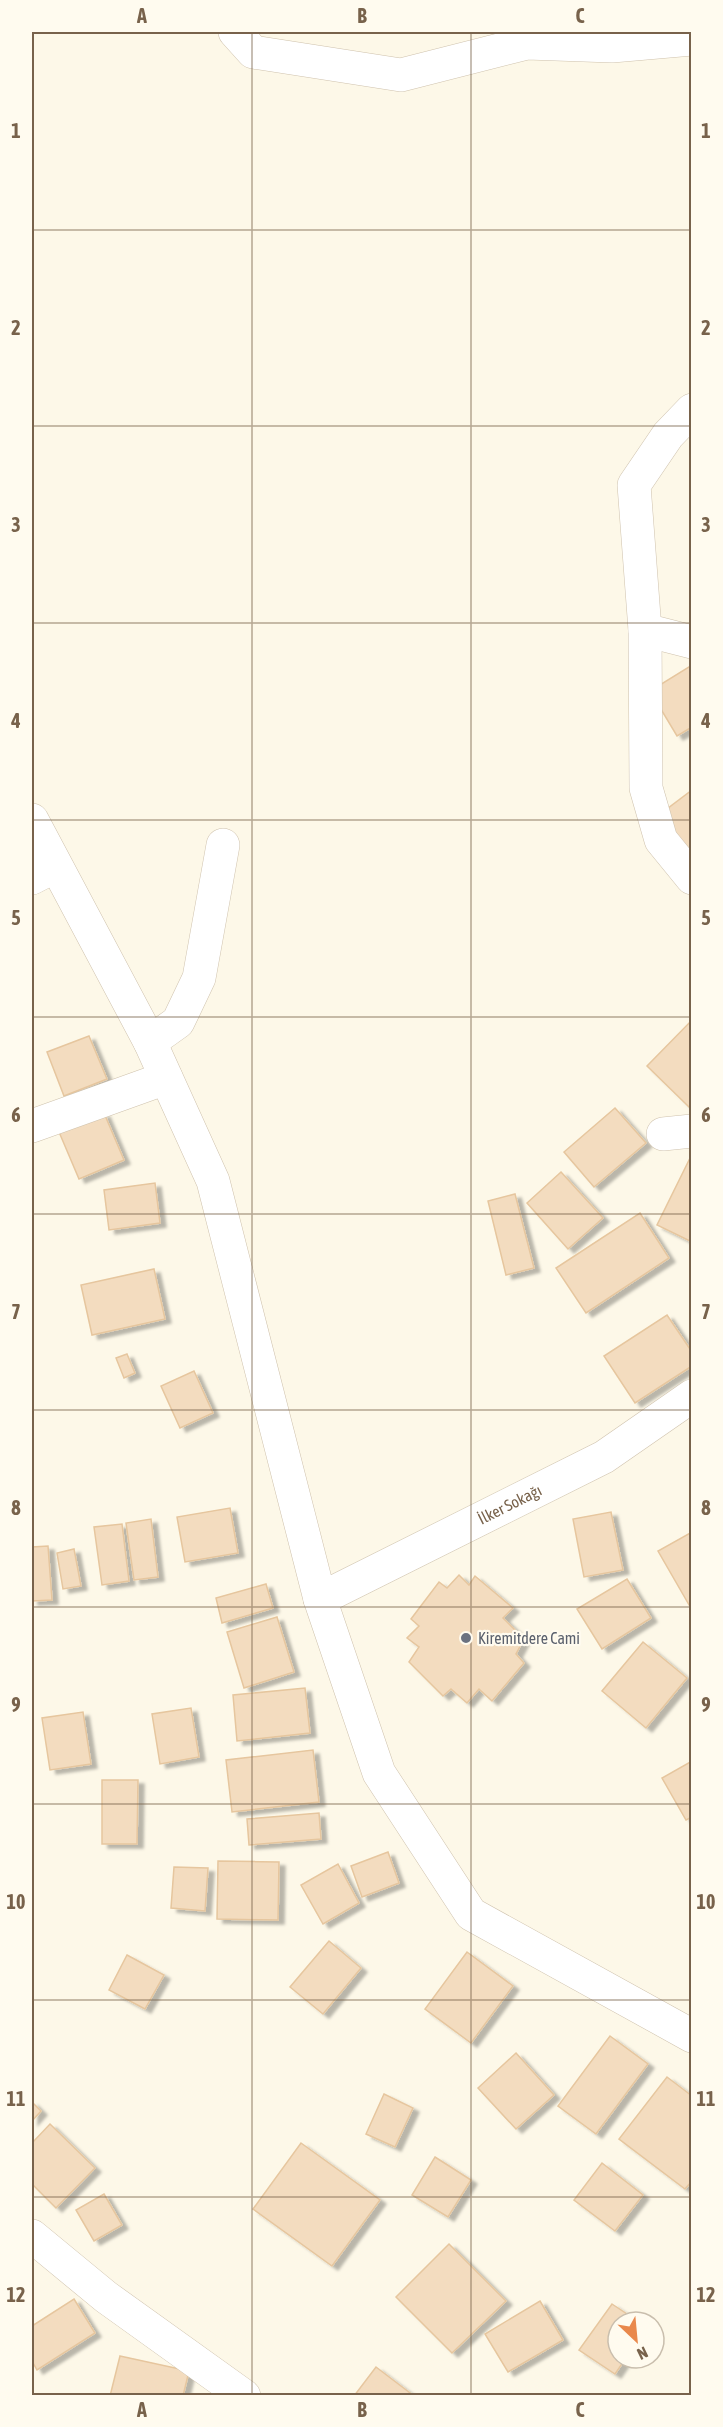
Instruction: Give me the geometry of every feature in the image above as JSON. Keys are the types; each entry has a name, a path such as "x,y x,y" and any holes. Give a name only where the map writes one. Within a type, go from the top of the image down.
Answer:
{"street":[{"path":"235,32 253,52 401,75 527,43 612,46 692,39"},
{"path":"692,410 668,435 634,486 645,630 646,788 661,840 692,878"},
{"path":"645,630 692,642"},
{"path":"32,820 43,872 150,1042 213,1181 320,1599 379,1773 471,1914 692,2036"},
{"path":"150,1042 178,1022 199,978 223,845"},
{"path":"32,1126 166,1078"},
{"name":"İlker Sokağı","path":"320,1599 604,1457 692,1396"},
{"path":"32,2236 106,2297 244,2396"}],"building":[{"path":"692,665 692,727 677,736 650,691"},
{"path":"692,790 692,856 659,815"},
{"path":"692,1020 692,1104 689,1107 647,1066"},
{"path":"89,1036 107,1079 64,1096 47,1052"},
{"path":"615,1108 646,1143 594,1187 564,1152"},
{"path":"104,1113 124,1160 79,1179 59,1132"},
{"path":"692,1154 692,1242 657,1225"},
{"path":"561,1172 603,1218 568,1249 527,1203"},
{"path":"155,1183 160,1223 109,1230 104,1190"},
{"path":"515,1194 534,1268 506,1275 488,1201"},
{"path":"640,1213 669,1258 586,1313 556,1268"},
{"path":"154,1269 165,1319 92,1335 81,1285"},
{"path":"667,1315 692,1352 692,1366 635,1403 604,1356"},
{"path":"127,1354 135,1373 124,1378 116,1358"},
{"path":"194,1371 213,1413 180,1428 161,1386"},
{"path":"230,1508 238,1553 185,1562 177,1517"},
{"path":"611,1512 623,1570 584,1577 573,1519"},
{"path":"151,1519 158,1577 134,1580 126,1523"},
{"path":"122,1524 129,1581 102,1585 94,1527"},
{"path":"692,1532 692,1610 658,1551"},
{"path":"48,1546 52,1600 32,1601 32,1547"},
{"path":"74,1549 81,1586 63,1589 57,1553"},
{"name":"Kiremitdere Cami","path":"459,1575 469,1585 475,1576 513,1608 503,1618 524,1639 516,1654 524,1663 492,1701 479,1689 467,1703 451,1689 443,1696 409,1662 419,1647 407,1638 419,1626 411,1619 439,1582 447,1588"},
{"path":"627,1579 651,1618 602,1649 577,1609"},
{"path":"266,1584 273,1608 222,1623 216,1598"},
{"path":"277,1617 294,1672 244,1688 227,1632"},
{"path":"643,1642 687,1678 646,1728 602,1691"},
{"path":"305,1688 310,1733 237,1741 233,1695"},
{"path":"191,1708 199,1757 160,1764 152,1714"},
{"path":"83,1712 91,1764 50,1770 42,1718"},
{"path":"313,1750 319,1802 232,1812 226,1760"},
{"path":"692,1761 692,1817 686,1820 662,1778"},
{"path":"102,1780 138,1780 137,1844 102,1844"},
{"path":"319,1813 321,1839 249,1845 247,1819"},
{"path":"388,1852 399,1883 362,1897 351,1866"},
{"path":"218,1861 279,1862 278,1920 217,1919"},
{"path":"338,1864 359,1903 323,1924 301,1885"},
{"path":"174,1867 208,1868 205,1911 171,1908"},
{"path":"329,1941 361,1968 323,2014 290,1987"},
{"path":"467,1952 513,1986 471,2043 425,2009"},
{"path":"127,1955 164,1975 145,2009 109,1990"},
{"path":"610,2036 648,2064 596,2134 558,2106"},
{"path":"516,2053 554,2095 516,2129 478,2088"},
{"path":"667,2077 692,2096 692,2181 685,2189 619,2139"},
{"path":"384,2094 413,2108 395,2147 366,2134"},
{"path":"32,2102 41,2111 32,2121"},
{"path":"50,2124 95,2168 56,2208 32,2184 32,2143"},
{"path":"301,2143 380,2200 332,2266 253,2209"},
{"path":"435,2157 471,2180 448,2217 412,2195"},
{"path":"602,2163 643,2195 615,2231 574,2200"},
{"path":"104,2194 122,2225 94,2241 76,2210"},
{"path":"449,2244 506,2301 452,2353 396,2297"},
{"path":"74,2299 95,2333 37,2370 32,2361 32,2326"},
{"path":"540,2301 563,2340 508,2372 485,2334"},
{"path":"612,2304 621,2310 608,2310"},
{"path":"606,2312 606,2368 579,2350"},
{"path":"120,2356 189,2371 183,2396 110,2396"},
{"path":"376,2367 414,2396 354,2396"}],"place":[{"name":"Kiremitdere Cami","path":"466,1638"}]}
